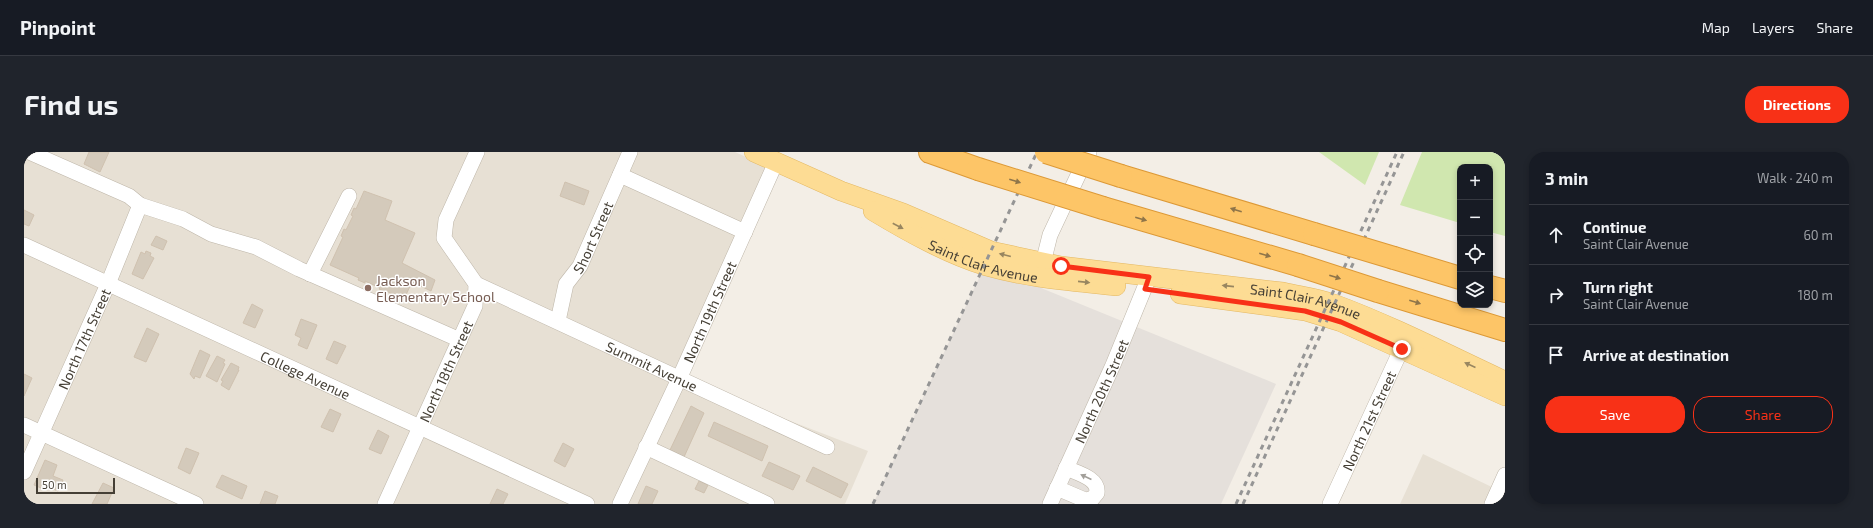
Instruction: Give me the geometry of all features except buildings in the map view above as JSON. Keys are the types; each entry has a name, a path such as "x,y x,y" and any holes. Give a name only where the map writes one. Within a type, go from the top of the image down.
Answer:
{"highway":[{"path":"930,152 978,169 1103,208 1298,265 1505,330"},
{"path":"1046,152 1457,277"},
{"path":"1081,152 1121,176"},
{"path":"1493,288 1505,291"}],"main road":[{"name":"Saint Clair Avenue","path":"754,152 841,192 903,213 991,251 1040,270 1147,283 1283,292 1334,304 1505,396"},
{"name":"Saint Clair Avenue","path":"1404,343 1505,381"}],"street":[{"path":"24,159 29,152 129,196 140,205 183,219 211,234 256,247 310,274 460,340"},
{"path":"476,284 444,238 446,220 477,152"},
{"name":"Short Street","path":"558,321 566,284 580,266 630,152"},
{"path":"1040,270 1050,235 1089,152"},
{"name":"North 19th Street","path":"620,504 679,378 776,162"},
{"path":"620,175 745,232"},
{"path":"310,274 349,196"},
{"name":"North 17th Street","path":"24,472 108,284 140,205"},
{"name":"College Avenue","path":"24,244 587,504"},
{"name":"North 20th Street","path":"1050,504 1147,283"},
{"name":"Summit Avenue","path":"476,284 827,447"},
{"name":"North 18th Street","path":"386,504 475,306 476,284"},
{"name":"North 21st Street","path":"1330,504 1404,343"},
{"path":"24,425 196,504"},
{"path":"646,447 767,504"},
{"path":"1058,488 1092,502 1098,489 1094,481 1066,468"},
{"path":"1492,504 1505,475"}],"shaded area":[{"path":"24,152 735,152 773,169 679,378 868,451 845,504 24,504"},
{"path":"985,265 1276,384 1221,504 873,504"},
{"path":"1423,454 1498,490 1505,475 1505,504 1400,504"}],"green space":[{"path":"1319,152 1379,152 1365,185"},
{"path":"1422,152 1505,152 1505,236 1493,233 1493,164 1457,164 1457,222 1400,205"}],"railway":[{"path":"873,504 1037,152"},
{"path":"1236,504 1397,152"},
{"path":"1243,504 1404,152"}],"place":[{"name":"Jackson Elementary School","path":"368,288"}],"route":[{"path":"1061,266 1149,277 1145,289 1305,311 1322,315 1402,349"}]}
